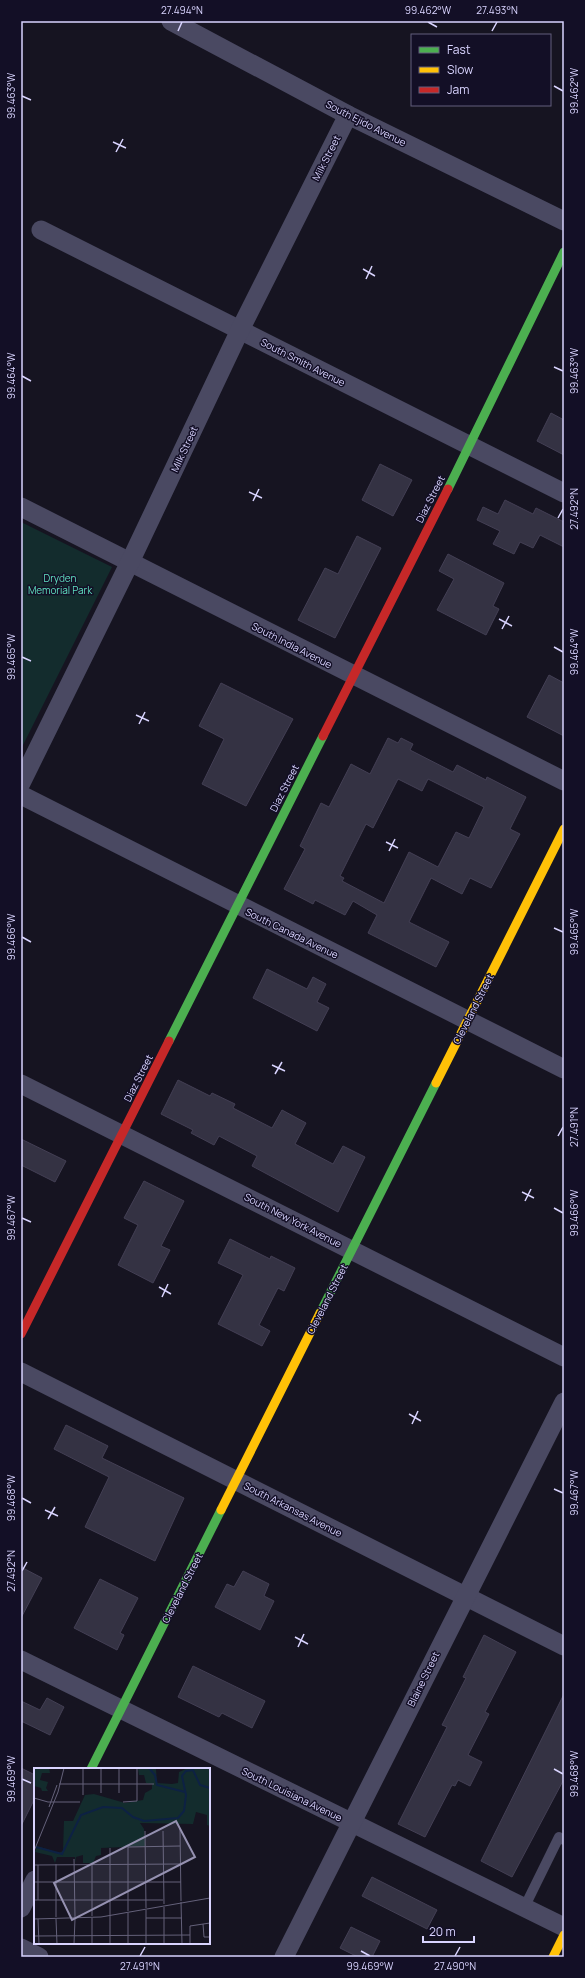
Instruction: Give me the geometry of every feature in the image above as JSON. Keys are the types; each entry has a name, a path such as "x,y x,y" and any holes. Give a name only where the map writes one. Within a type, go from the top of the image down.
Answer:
{"street":[{"name":"South Ejido Avenue","path":"171,21 348,115 564,221"},
{"name":"Milk Street","path":"21,783 130,562 240,330 348,115"},
{"name":"South Smith Avenue","path":"41,230 564,493"},
{"name":"Diaz Street","path":"21,1334 469,446 564,252"},
{"name":"South India Avenue","path":"21,507 353,676 564,781"},
{"name":"South Canada Avenue","path":"21,796 468,1020 564,1070"},
{"name":"Cleveland Street","path":"92,1768 564,829"},
{"name":"South New York Avenue","path":"21,1084 564,1358"},
{"name":"South Arkansas Avenue","path":"21,1372 564,1646"},
{"name":"Blaine Street","path":"284,1957 564,1402"},
{"name":"South Louisiana Avenue","path":"21,1660 564,1927"},
{"path":"21,1908 34,1882"},
{"path":"553,1957 564,1935"},
{"path":"21,1948 39,1957"}],"lane":[{"path":"524,1908 558,1837 564,1840"}],"green space":[{"name":"Dryden Memorial Park","path":"21,522 112,567 21,749"}],"building":[{"path":"551,413 564,420 564,455 537,441"},
{"path":"380,464 412,480 393,516 362,500"},
{"path":"505,500 533,514 536,508 564,522 564,547 540,535 533,548 520,542 514,554 493,544 500,531 477,520 483,507 498,514"},
{"path":"357,536 381,548 335,638 298,620 325,568 338,574"},
{"path":"448,554 504,583 493,606 499,609 486,635 437,610 454,579 439,571"},
{"path":"549,675 564,683 564,736 527,717"},
{"path":"221,683 293,719 246,806 202,784 224,739 199,726"},
{"path":"388,738 398,743 401,738 413,744 410,750 453,772 457,765 486,780 487,777 526,797 510,829 520,834 491,888 470,878 462,894 431,878 409,922 449,942 436,967 368,933 377,915 353,901 345,915 315,900 313,904 284,889 305,849 300,846 321,803 329,807 351,764 370,774","holes":["398,779 422,791 428,779 484,807 469,838 456,832 438,867 409,852 384,903 342,881 344,878 340,876 366,824 373,828"]},
{"path":"267,969 307,989 313,977 326,984 317,1002 329,1008 317,1031 253,998"},
{"path":"178,1080 210,1096 212,1093 235,1104 233,1108 272,1128 282,1110 306,1123 295,1144 333,1164 343,1146 365,1157 338,1212 252,1166 257,1156 219,1136 214,1145 191,1133 193,1130 161,1114"},
{"path":"21,1139 66,1161 55,1182 21,1165"},
{"path":"144,1181 184,1201 161,1246 170,1250 153,1283 118,1265 138,1225 124,1218"},
{"path":"230,1239 270,1259 271,1256 295,1268 284,1291 278,1288 259,1325 270,1331 262,1346 218,1324 243,1275 218,1263"},
{"path":"66,1425 108,1446 102,1458 184,1498 155,1561 85,1527 109,1477 54,1449"},
{"path":"21,1567 42,1578 21,1618"},
{"path":"243,1571 269,1584 264,1596 274,1601 260,1630 215,1607 227,1584 234,1587"},
{"path":"100,1579 138,1598 120,1633 124,1635 117,1650 74,1628"},
{"path":"484,1635 516,1652 485,1712 489,1714 468,1755 482,1762 470,1786 458,1780 455,1786 452,1785 425,1837 398,1824 447,1727 442,1725 466,1678 463,1677"},
{"path":"193,1666 265,1701 252,1728 222,1713 219,1717 178,1697"},
{"path":"564,1694 564,1779 512,1877 481,1861"},
{"path":"47,1698 64,1707 50,1735 21,1721 21,1701 40,1710"},
{"path":"21,1768 34,1774 34,1800 21,1826"},
{"path":"372,1877 437,1910 427,1929 362,1896"},
{"path":"351,1927 380,1941 372,1957 358,1957 340,1948"}],"traffic: fast":[{"path":"448,489 564,252"},
{"path":"169,1041 323,736"},
{"path":"320,1313 436,1083"},
{"path":"92,1768 221,1510"}],"traffic: slow":[{"path":"436,1083 564,829"},
{"path":"221,1510 320,1313"},
{"path":"553,1957 564,1935"}],"traffic: jam":[{"path":"323,736 448,489"},
{"path":"21,1334 169,1041"}]}
